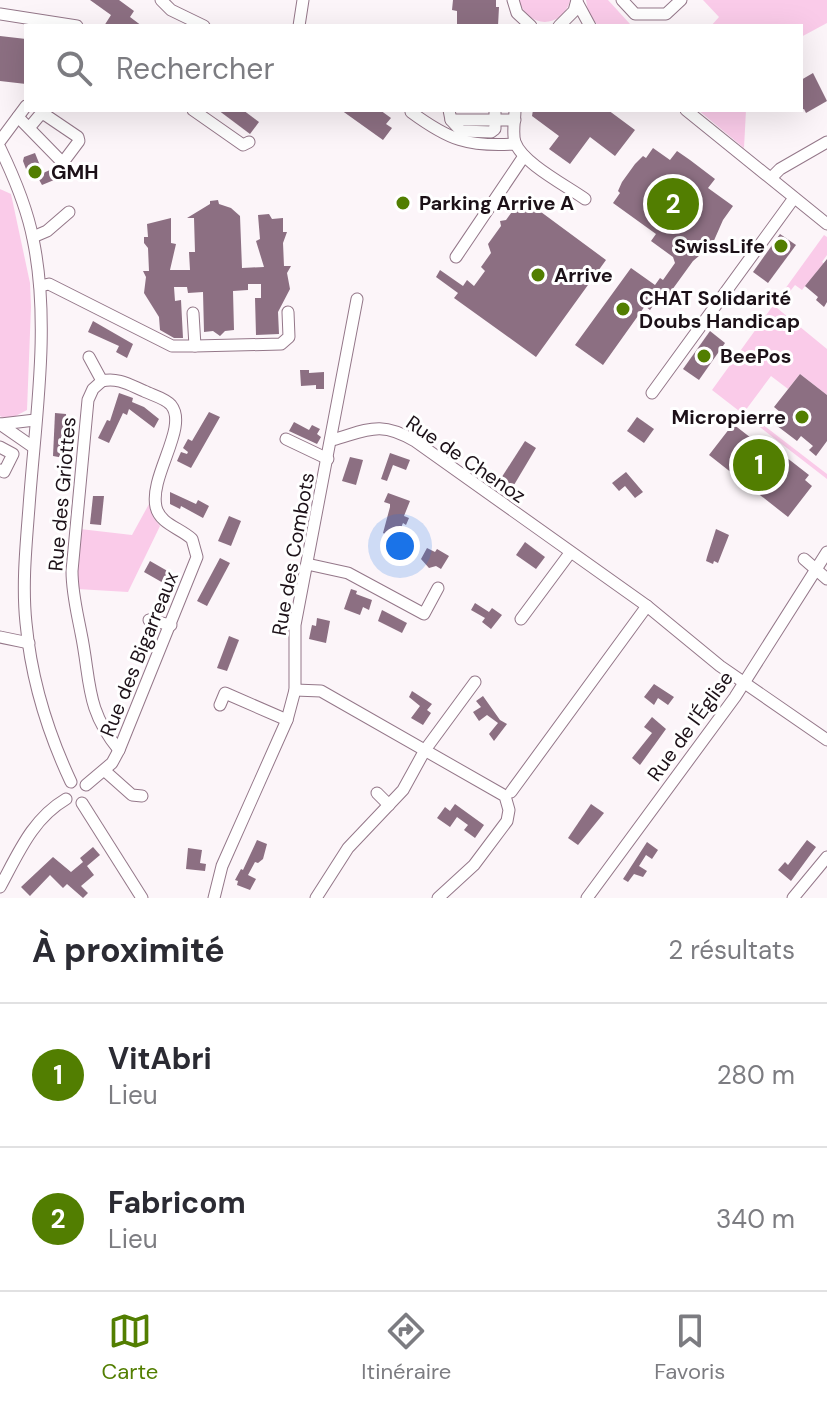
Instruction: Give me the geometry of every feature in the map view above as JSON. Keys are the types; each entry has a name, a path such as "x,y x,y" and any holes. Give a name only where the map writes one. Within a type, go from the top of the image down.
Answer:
{"street":[{"path":"161,0 171,10 200,24"},
{"path":"299,24 303,0"},
{"path":"513,0 517,24"},
{"path":"622,0 635,14 666,14 681,0"},
{"path":"562,24 567,21 577,1"},
{"path":"577,1 589,24"},
{"path":"517,13 529,24"},
{"path":"0,14 64,24"},
{"path":"0,141 24,109"},
{"path":"196,112 243,145 249,142"},
{"path":"411,112 462,143 515,144"},
{"path":"688,112 827,224"},
{"path":"18,117 61,161 79,141 44,114 29,128"},
{"path":"450,115 461,131 491,132 495,129 495,115 515,115 515,144 524,156 585,199"},
{"path":"771,178 780,169 827,142"},
{"path":"0,148 4,166 33,237 40,286 41,336 25,608 41,698 71,782"},
{"path":"456,257 524,156"},
{"path":"652,393 794,198"},
{"path":"33,237 47,231 69,212"},
{"path":"40,286 49,284 172,346 281,344 289,337 288,312"},
{"name":"Rue des Combots","path":"214,898 222,866 287,720 295,690 295,625 357,299"},
{"path":"193,313 195,346"},
{"path":"89,357 102,381"},
{"name":"Rue des Bigarreaux","path":"86,785 105,771 119,750 171,625 197,552 192,539 163,519 156,506 160,471 176,428 175,413 165,400 123,382 102,381"},
{"name":"Rue des Griottes","path":"102,381 93,389 88,400 72,597 81,633 89,694 104,729 119,750"},
{"path":"0,424 35,420"},
{"path":"0,424 33,447"},
{"name":"Rue de Chenoz","path":"332,440 372,428 395,429 647,606 744,683 827,740"},
{"path":"286,439 328,459"},
{"path":"0,447 13,454 4,472 0,470"},
{"name":"Rue de l'Église","path":"587,898 744,683 827,552"},
{"path":"521,619 570,553"},
{"path":"804,559 827,579"},
{"path":"307,564 348,573 424,614 438,588"},
{"path":"438,898 474,865 507,821 508,794 647,606"},
{"path":"149,620 171,625"},
{"path":"0,637 29,643"},
{"path":"316,898 348,848 403,790 425,750 475,682"},
{"path":"295,690 321,691 508,794"},
{"path":"220,705 225,693 287,720"},
{"path":"105,771 132,795 142,796"},
{"path":"79,781 86,785 88,795 82,803 74,805 66,799 65,788 71,782 79,781"},
{"path":"377,793 389,805"},
{"path":"0,887 33,828 66,799"},
{"path":"82,803 142,898"},
{"path":"793,898 827,857"}],"shaded area":[{"path":"519,0 570,1 560,17 544,22 529,16"},
{"path":"586,0 608,0 630,24 597,24 588,11"},
{"path":"703,0 827,0 827,23 803,36 803,24 713,24 719,17"},
{"path":"700,112 746,112 744,148"},
{"path":"0,189 11,194 30,283 31,307 27,410 8,420 0,416"},
{"path":"824,235 827,237 827,255 822,262 827,266 819,269 802,290 795,285 777,308 827,349 827,395 800,374 788,389 771,376 745,411 827,474 827,479 712,390"},
{"path":"149,504 160,526 128,592 77,589 80,529 132,535"}],"building":[{"path":"90,0 119,0 134,11 130,17 139,24 105,24 111,15"},
{"path":"453,0 496,0 498,24 457,24 457,11 452,10"},
{"path":"0,36 24,39 24,84 0,81"},
{"path":"813,73 827,101 806,113 803,109 803,79"},
{"path":"221,112 246,112 259,122 250,134"},
{"path":"344,112 383,112 391,118 386,124 392,128 383,140"},
{"path":"533,112 611,112 635,130 615,156 590,137 570,164 549,149 559,136 532,116"},
{"path":"653,148 670,160 677,151 690,160 715,179 708,188 733,206 712,245 693,261 664,301 659,297 650,310 645,306 603,365 575,345 631,268 655,285 660,278 663,280 675,263 673,257 651,241 656,234 613,203 620,193 622,182 635,164 643,156 646,158"},
{"name":"GMH","path":"35,153 43,173 50,170 54,180 42,185 37,176 29,177 24,157"},
{"name":"Arrive","path":"522,198 606,260 536,357 454,298 458,293 436,277 440,270 463,286 467,280 474,286 485,271 481,267 491,253 488,244 501,226 500,221 506,220"},
{"path":"218,200 219,204 231,208 240,216 242,268 264,267 256,241 260,239 258,215 283,218 283,232 287,232 283,243 284,266 291,266 287,273 290,289 278,312 279,334 256,335 255,298 261,298 261,284 248,284 248,290 233,291 234,330 225,331 220,336 213,331 204,332 203,292 188,293 187,287 174,287 175,301 181,300 183,338 174,338 160,330 159,317 144,293 146,277 143,271 149,271 148,248 144,243 144,237 148,237 147,224 171,218 171,243 176,244 170,270 190,270 189,252 195,252 194,218 187,218 210,204 210,201"},
{"path":"780,234 796,245 768,283 753,272"},
{"path":"827,259 827,302 824,307 805,286"},
{"path":"93,321 133,344 127,358 116,352 119,346 88,332"},
{"name":"BeePos","path":"710,331 725,343 699,380 683,369"},
{"path":"300,370 324,372 324,389 316,389 316,385 301,386"},
{"name":"Micropierre","path":"800,374 827,395 827,441 816,456 809,450 813,446 801,436 797,441 772,422 780,412 774,407"},
{"path":"119,393 133,398 132,402 159,419 154,428 129,409 127,415 123,413 109,443 98,438 107,420 110,421"},
{"path":"209,412 220,417 191,468 177,461 181,452 187,454 183,448 188,439 192,441"},
{"path":"55,413 66,414 64,458 53,456"},
{"path":"637,417 654,429 644,443 627,431"},
{"path":"294,422 309,430 312,425 320,429 317,434 321,437 317,444 289,431"},
{"path":"733,424 769,452 773,447 809,475 805,480 812,486 788,517 709,455"},
{"path":"525,441 536,448 511,490 498,483"},
{"path":"390,453 410,460 406,470 393,465 387,481 381,479"},
{"path":"350,457 363,460 356,485 342,481"},
{"path":"626,472 643,492 635,498 625,486 619,491 612,483"},
{"path":"170,492 196,504 198,500 209,506 203,518 181,506 180,509 170,504"},
{"path":"388,493 410,501 404,516 409,518 406,525 403,523 396,540 383,533 390,507 384,502"},
{"path":"93,496 104,496 101,525 90,524"},
{"path":"229,516 241,521 231,546 218,541"},
{"path":"716,529 729,535 718,563 714,561 713,564 706,561"},
{"path":"525,542 545,557 536,569 516,555"},
{"path":"427,548 435,552 437,549 449,556 441,569 436,566 429,568 421,559"},
{"path":"220,558 230,563 207,606 197,601"},
{"path":"150,561 178,577 172,588 144,572"},
{"path":"351,589 372,600 369,610 363,607 360,615 344,609"},
{"path":"475,603 489,612 492,608 502,615 491,629 482,622 485,618 471,610"},
{"path":"382,610 407,623 402,633 378,621"},
{"path":"317,618 330,621 326,643 309,639"},
{"path":"229,636 239,640 227,671 217,668"},
{"path":"654,684 674,697 668,705 658,698 654,705 644,697"},
{"path":"412,691 432,704 427,710 431,713 423,725 411,718 420,706 409,697"},
{"path":"483,696 500,720 507,724 494,741 489,734 498,723 487,715 479,721 473,712 481,707 476,701"},
{"path":"652,717 666,729 640,765 632,758 652,733 644,727"},
{"path":"455,804 484,825 475,838 464,830 468,825 457,817 450,827 437,818 445,807 450,811"},
{"path":"591,804 604,813 578,845 568,838"},
{"path":"257,840 267,844 263,859 255,862 248,875 256,879 250,890 237,885 238,881 235,880"},
{"path":"807,840 816,847 791,881 778,870 785,862 788,865"},
{"path":"647,842 658,850 652,859 646,855 639,866 647,871 643,877 634,874 628,882 623,879"},
{"path":"93,847 100,855 87,866 94,875 81,886 88,893 83,898 67,884 63,888 50,875 30,896 21,887 53,857 71,872 83,862 80,858"},
{"path":"188,848 202,850 200,863 206,864 205,871 186,869"}],"place":[{"name":"GMH","path":"35,172"},
{"name":"Parking Arrive A","path":"403,203"},
{"name":"Fabricom","path":"673,204"},
{"name":"SwissLife","path":"781,246"},
{"name":"Arrive","path":"538,275"},
{"name":"CHAT Solidarité Doubs Handicap","path":"623,309"},
{"name":"BeePos","path":"704,356"},
{"name":"Micropierre","path":"802,417"},
{"name":"VitAbri","path":"759,465"}]}
